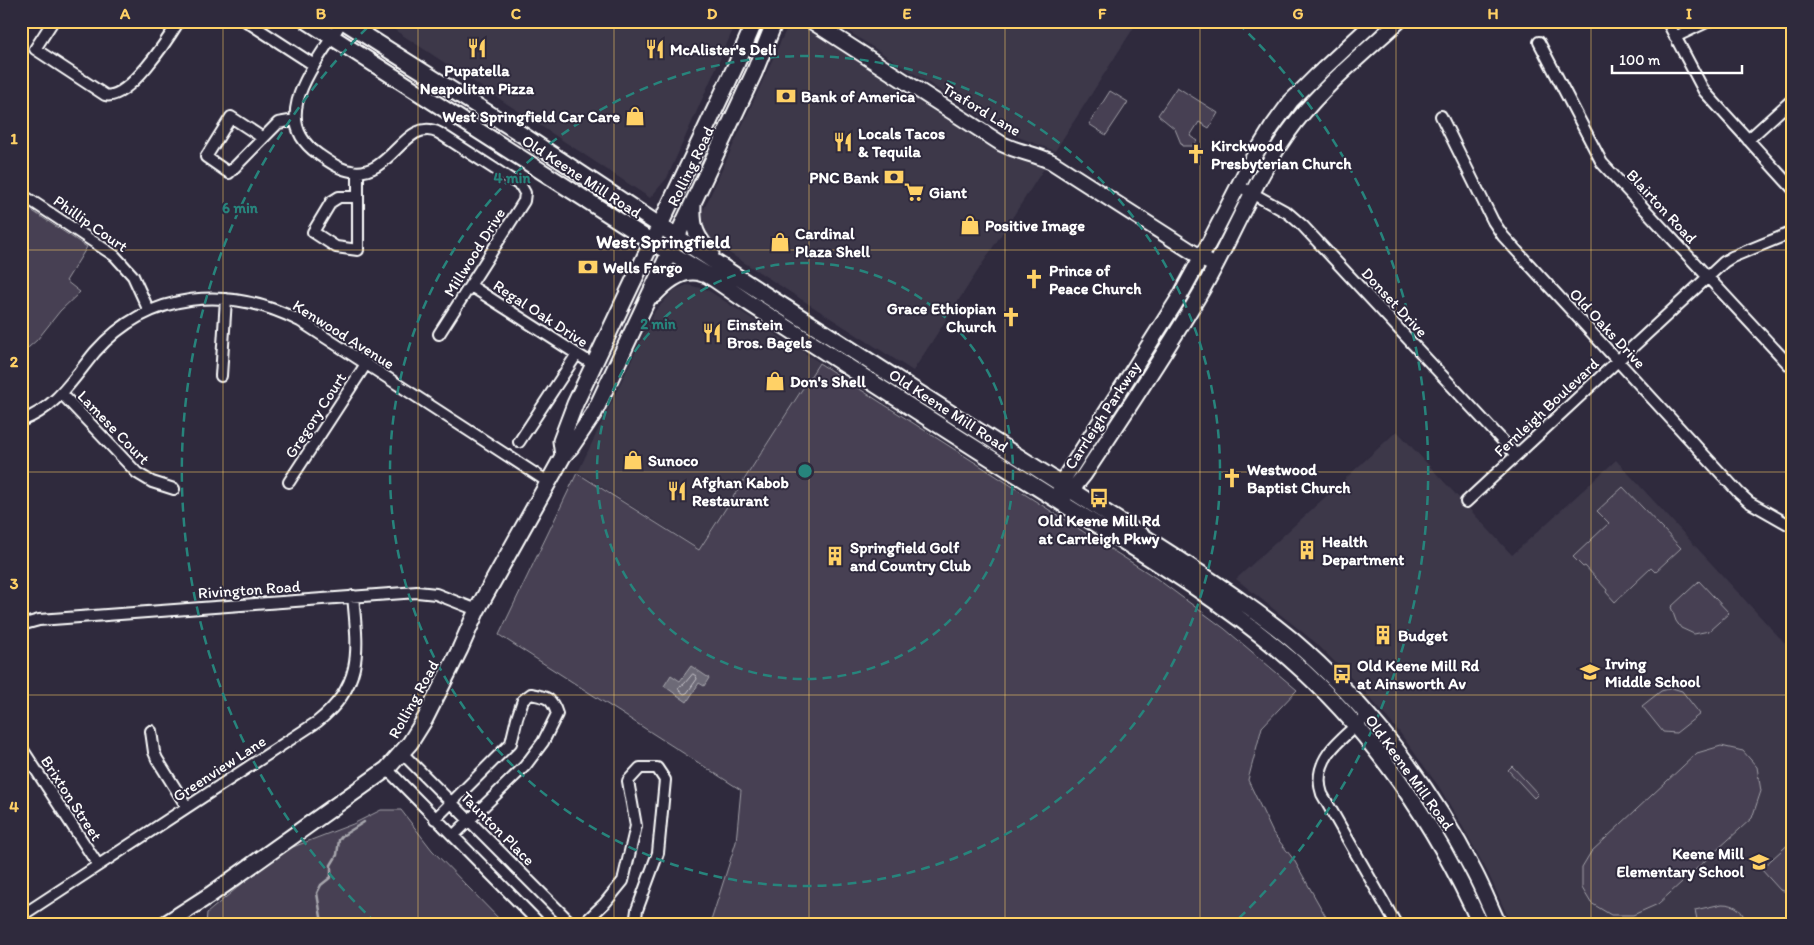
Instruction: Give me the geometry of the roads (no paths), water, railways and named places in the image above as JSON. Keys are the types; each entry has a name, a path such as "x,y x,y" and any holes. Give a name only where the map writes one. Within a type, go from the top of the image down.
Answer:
{"main road":[{"name":"Old Keene Mill Road","path":"307,21 652,242 714,279 1173,574 1243,622 1290,659 1356,726 1400,783 1445,850 1480,924"},
{"name":"Old Keene Mill Road","path":"342,21 515,130 727,270 1238,598 1290,639 1342,687 1396,749 1435,804 1475,874 1498,924"},
{"name":"Rolling Road","path":"563,456 561,441 575,404 755,21"},
{"name":"Rolling Road","path":"165,924 210,895 387,770 402,753 425,719 477,610 548,482 563,456 594,413 754,73 776,21"},
{"path":"694,198 692,219 695,232 703,245 727,270"},
{"path":"644,305 668,282 688,272 699,272 714,279"}],"street":[{"path":"53,21 35,49 105,95 110,96 121,91 147,67 158,54 179,21"},
{"path":"246,21 314,65"},
{"path":"342,21 314,65 298,96 295,120 300,136 309,148 341,168 358,172 358,250 336,247 313,232 331,202 339,197 357,197"},
{"name":"Traford Lane","path":"811,21 1002,144 1052,162 1215,266"},
{"name":"Carrleigh Parkway","path":"1058,500 1201,258 1262,143 1291,101 1329,62 1375,21"},
{"name":"Carrleigh Parkway","path":"1066,487 1084,476 1169,344 1215,266 1276,152 1304,112 1334,80 1399,21"},
{"path":"1667,21 1704,91 1793,190"},
{"path":"1675,37 1709,21"},
{"name":"Blairton Road","path":"1539,42 1602,163 1793,369"},
{"path":"1748,140 1793,99"},
{"name":"Old Oaks Drive","path":"1441,116 1493,221 1503,236 1749,502 1793,527"},
{"path":"264,138 231,117 206,158 229,173 264,138 278,123 295,120"},
{"name":"Millwood Drive","path":"358,172 378,166 414,132 429,129 439,133 521,186 525,193 524,201 439,334"},
{"name":"Donset Drive","path":"1239,186 1288,213 1307,230 1516,455"},
{"name":"Phillip Court","path":"21,194 116,256 133,276 149,311"},
{"name":"Fernleigh Boulevard","path":"1466,502 1732,257 1793,232"},
{"name":"Regal Oak Drive","path":"471,286 594,365"},
{"path":"221,376 226,299"},
{"name":"Kenwood Avenue","path":"21,421 44,409 62,394 106,341 120,329 149,311 189,300 226,299 251,302 300,321 548,482"},
{"path":"519,442 577,354"},
{"name":"Gregory Court","path":"290,482 366,364"},
{"name":"Lamese Court","path":"62,394 137,473 152,482 174,489"},
{"name":"Rivington Road","path":"21,626 39,620 426,592 445,596 477,610"},
{"name":"Greenview Lane","path":"21,916 317,722 339,702 350,682 356,660 353,596"},
{"path":"435,819 511,743 516,718 523,700 531,694 545,696 554,704 557,714 543,742 525,766 452,836"},
{"path":"1368,716 1330,752 1322,763 1320,787 1322,794 1396,924"},
{"path":"151,731 157,759 188,807"},
{"name":"Brixton Street","path":"21,747 98,865"},
{"name":"Taunton Place","path":"402,753 572,924"},
{"path":"584,924 623,881 636,826 628,781 640,768 657,768 665,780 658,853 637,910 635,924"},
{"path":"387,770 540,924"}],"water":[{"path":"691,666 709,678 704,686 699,683 687,702 664,686 671,675 680,681"}],"waterway":[{"path":"322,923 317,893 321,885 331,877 331,865 337,855 339,840 364,822"}],"place":[{"name":"Pupatella Neapolitan Pizza","path":"477,48"},
{"name":"McAlister's Deli","path":"655,49"},
{"name":"Bank of America","path":"786,96"},
{"name":"West Springfield Car Care","path":"635,116"},
{"name":"Locals Tacos & Tequila","path":"843,142"},
{"name":"Kirckwood Presbyterian Church","path":"1196,154"},
{"name":"PNC Bank","path":"894,177"},
{"name":"Giant","path":"914,192"},
{"name":"Positive Image","path":"970,225"},
{"name":"Cardinal Plaza Shell","path":"780,242"},
{"name":"Wells Fargo","path":"588,267"},
{"name":"Prince of Peace Church","path":"1034,279"},
{"name":"Grace Ethiopian Church","path":"1011,317"},
{"name":"Einstein Bros. Bagels","path":"712,333"},
{"name":"Don's Shell","path":"775,381"},
{"name":"Sunoco","path":"633,460"},
{"name":"Westwood Baptist Church","path":"1232,478"},
{"name":"Afghan Kabob Restaurant","path":"677,491"},
{"name":"Old Keene Mill Rd at Carrleigh Pkwy","path":"1099,498"},
{"name":"Health Department","path":"1307,550"},
{"name":"Springfield Golf and Country Club","path":"835,556"},
{"name":"Budget","path":"1383,635"},
{"name":"Irving Middle School","path":"1590,672"},
{"name":"Old Keene Mill Rd at Ainsworth Av","path":"1342,674"},
{"name":"Keene Mill Elementary School","path":"1759,862"}],"district":[{"name":"West Springfield","path":"663,241"}]}
